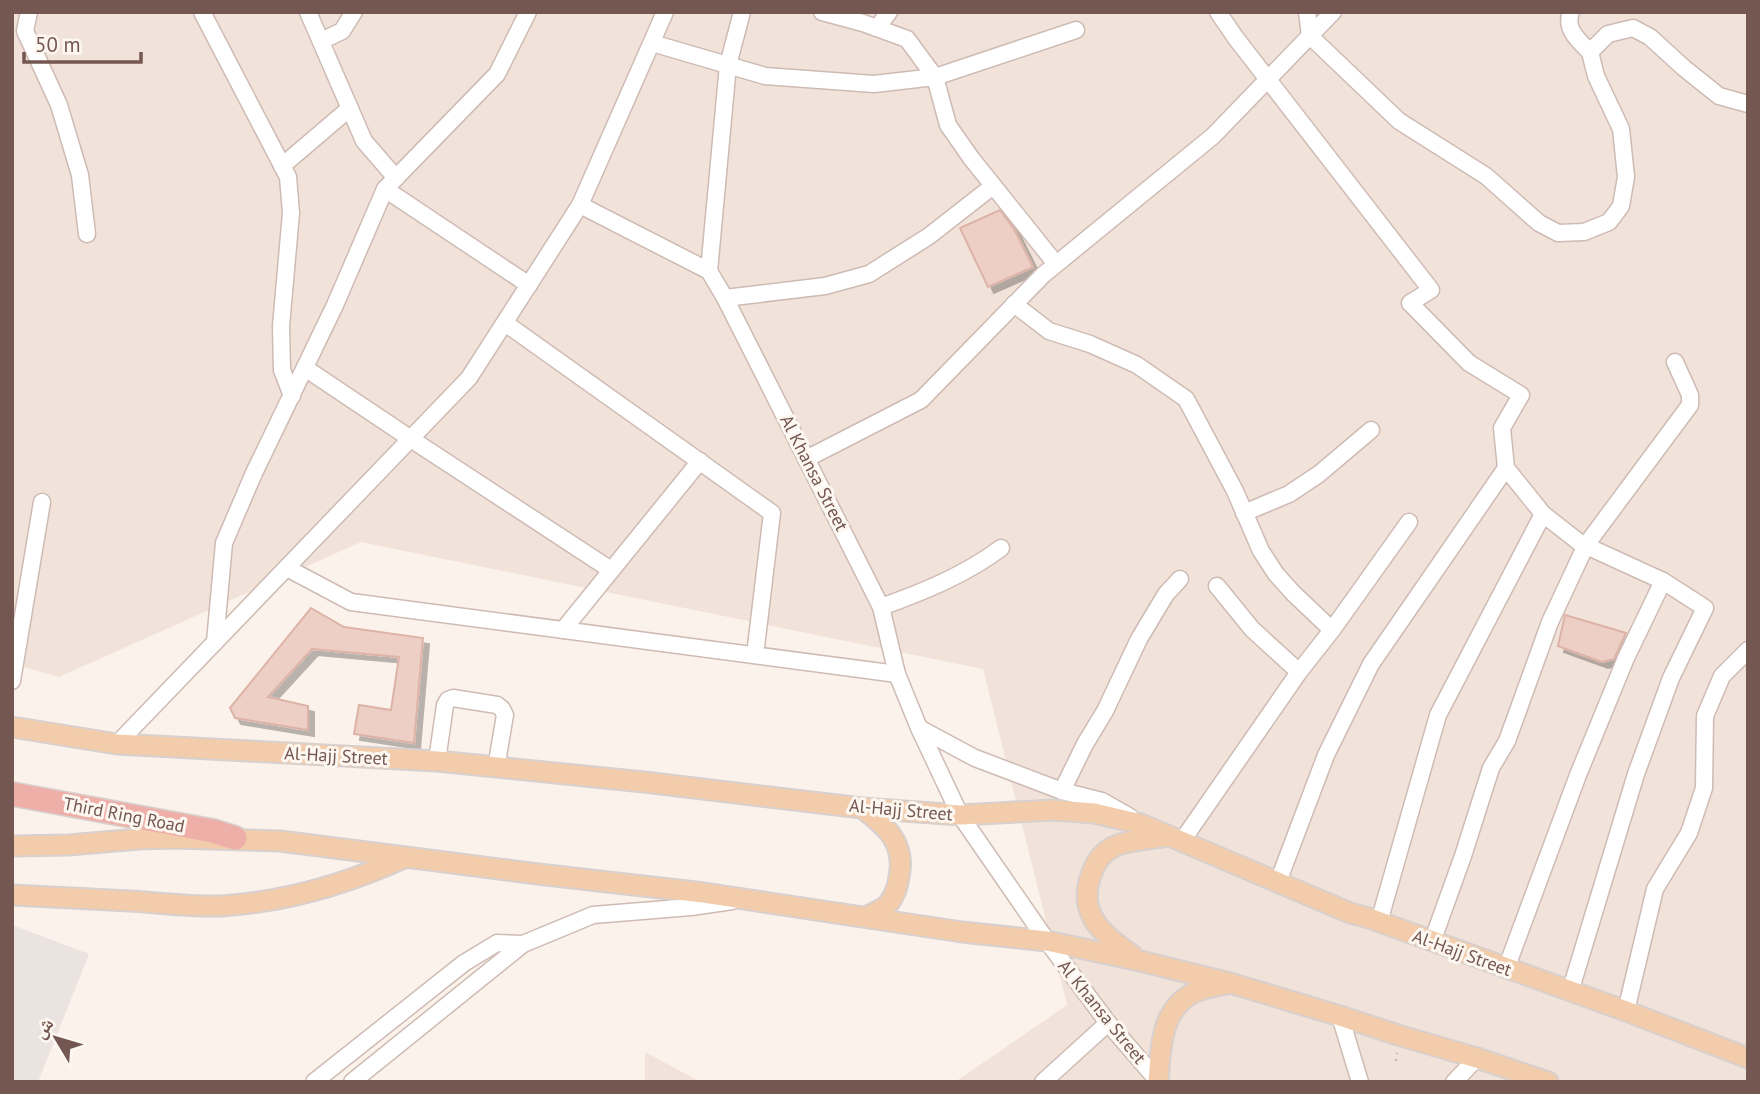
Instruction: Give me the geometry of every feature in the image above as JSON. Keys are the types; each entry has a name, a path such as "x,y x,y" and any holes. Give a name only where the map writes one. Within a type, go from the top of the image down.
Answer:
{"highway":[{"name":"Third Ring Road","path":"12,794 213,831 235,838"}],"main road":[{"name":"Al-Hajj Street","path":"12,727 117,744 437,761 862,807 960,815 1053,810 1094,813 1141,824 1350,913 1626,1011 1748,1058"},
{"path":"862,807 882,823 893,838 899,850 901,866 898,886 889,904 866,917"},
{"path":"12,846 68,845 151,838 280,841 744,899 962,932 1046,941 1230,983 1548,1082"},
{"path":"1140,961 1102,932 1089,912 1088,882 1095,863 1115,846 1176,839"},
{"path":"12,895 192,906 251,903 334,886 406,857"},
{"path":"1159,1081 1166,1024 1175,1007 1195,992 1230,983"}],"street":[{"path":"29,12 24,31 59,105 80,175 87,234"},
{"path":"202,12 288,177 291,213 281,326 282,370 292,396"},
{"path":"308,12 364,141 390,184 529,285"},
{"path":"321,41 342,32 354,12"},
{"path":"215,642 224,542 390,184 497,74 528,12"},
{"path":"117,744 470,377 580,205 665,12"},
{"path":"580,205 709,271 728,65 742,12"},
{"path":"877,28 889,12"},
{"path":"1218,12 1431,290 1410,303 1469,363 1521,395 1502,428 1506,468 1543,514 1580,543 1663,581 1705,608 1671,678 1636,774 1570,992"},
{"path":"1307,12 1310,36 1399,121 1486,176 1539,223 1558,233 1584,232 1609,222 1621,206 1626,177 1621,129 1596,76 1590,52 1571,31 1568,17 1571,12"},
{"path":"807,459 921,400 1056,264 1213,136 1334,12"},
{"path":"829,13 907,39 934,77 948,125 1056,264"},
{"path":"1590,52 1608,34 1633,28 1650,37 1719,96 1748,104"},
{"path":"652,43 765,76 874,84 934,77 1076,30"},
{"path":"282,166 350,108"},
{"path":"725,298 825,286 869,274 929,236 993,186"},
{"name":"Al Khansa Street","path":"709,271 881,607 897,674 960,815 1046,941 1108,1024 1159,1081"},
{"path":"1014,304 1049,331 1090,344 1138,365 1186,400 1235,491 1261,551 1293,593 1332,629"},
{"path":"505,323 772,513 755,654"},
{"path":"1432,942 1491,768 1507,741 1550,622 1586,545 1690,405 1690,395 1675,362"},
{"path":"305,368 611,569"},
{"path":"1244,513 1289,494 1319,474 1371,430"},
{"path":"563,630 700,461"},
{"path":"1278,882 1326,755 1371,664 1506,468"},
{"path":"12,681 42,502"},
{"path":"1379,922 1438,715 1543,514"},
{"path":"1176,839 1409,522"},
{"path":"881,607 922,592 981,563 1001,548"},
{"path":"287,568 351,602 897,674"},
{"path":"1062,791 1105,711 1139,639 1166,594 1180,579"},
{"path":"1506,969 1578,775 1626,658 1663,581"},
{"path":"1217,586 1252,629 1299,672"},
{"path":"1626,1011 1655,889 1689,833 1704,788 1705,716 1722,676 1748,650"},
{"path":"437,761 445,705 453,698 497,705 502,709 505,715 496,768"},
{"path":"919,727 975,758 1062,791 1102,802 1141,824"},
{"path":"352,1082 523,944 593,915 691,907 744,899"},
{"path":"314,1082 464,963 497,943 523,944"},
{"path":"1340,1016 1360,1082"},
{"path":"1043,1082 1108,1024"},
{"path":"1454,1082 1477,1058"}],"shaded area":[{"path":"12,12 1748,12 1748,1082 955,1082 1067,1005 983,669 361,542 59,677 12,664"},
{"path":"12,925 89,954 38,1082 12,1082"},
{"path":"645,1052 701,1082 645,1082"}],"building":[{"path":"1000,210 1014,229 1033,267 988,287 960,228"},
{"path":"311,608 344,627 423,638 414,743 354,734 359,705 391,710 399,657 312,649 268,697 308,706 308,730 235,718 230,708"},
{"path":"1565,615 1626,633 1614,659 1602,662 1558,646"}]}
